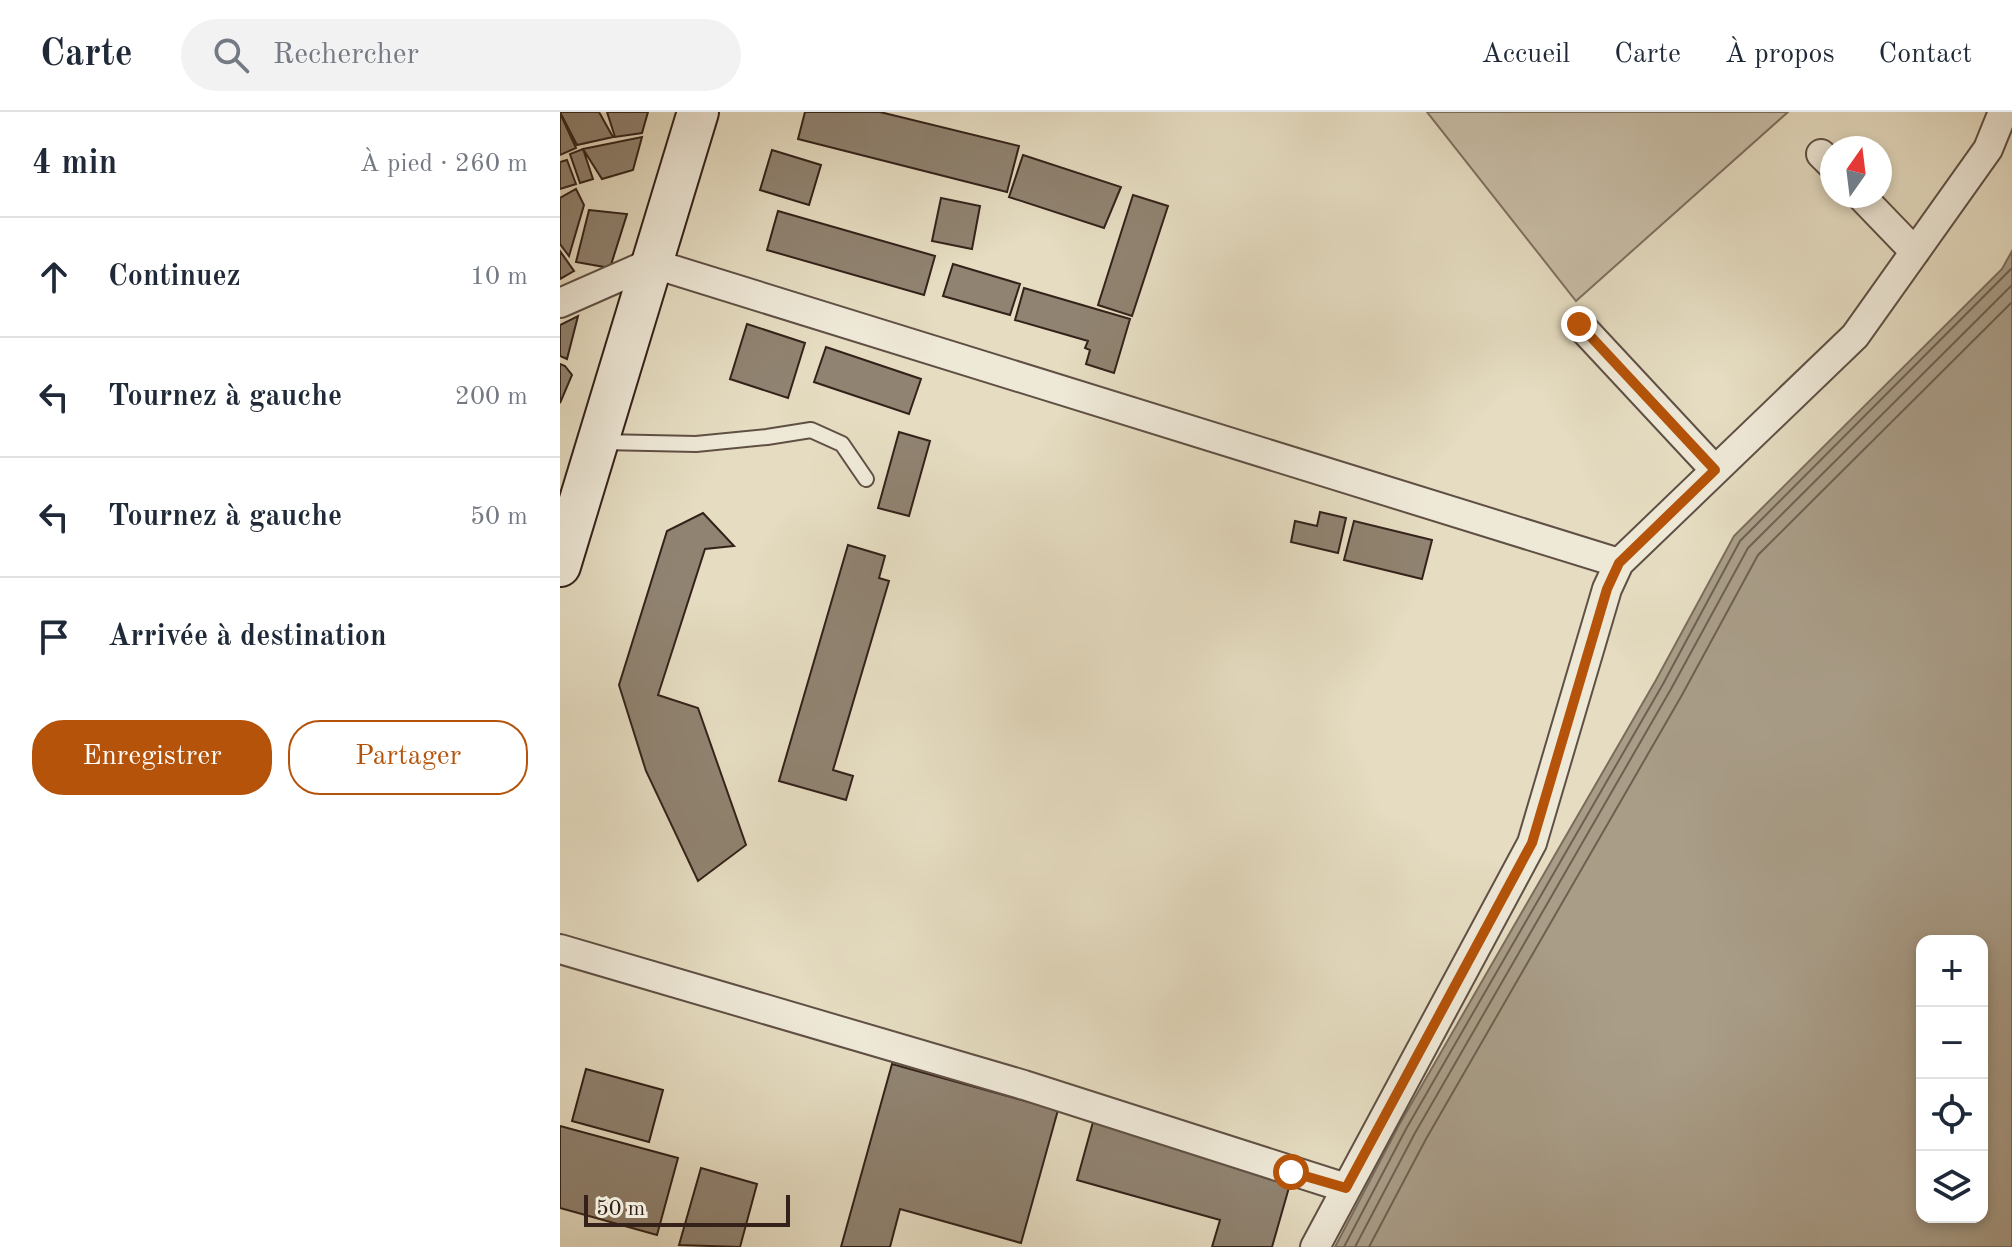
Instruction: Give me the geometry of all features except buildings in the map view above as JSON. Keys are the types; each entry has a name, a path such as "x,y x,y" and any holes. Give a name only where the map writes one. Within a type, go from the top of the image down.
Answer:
{"street":[{"path":"562,556 698,112"},
{"path":"1315,1247 1532,843 1607,589 1619,563 1855,336 1988,149 2003,112"},
{"path":"1873,208 1915,252"},
{"path":"560,303 651,263 1619,563"},
{"path":"1579,324 1715,470"},
{"path":"560,949 1024,1085 1346,1188"}],"lane":[{"path":"598,442 696,444 811,430 842,444 866,479"}],"shaded area":[{"path":"1427,112 1788,112 1576,301"}],"water":[{"path":"2012,251 2012,1247 1335,1247 1399,1125 1656,680 1734,536 2002,269"}],"route":[{"path":"1291,1172 1346,1188 1532,843 1607,589 1619,563 1715,470 1579,324"}]}
